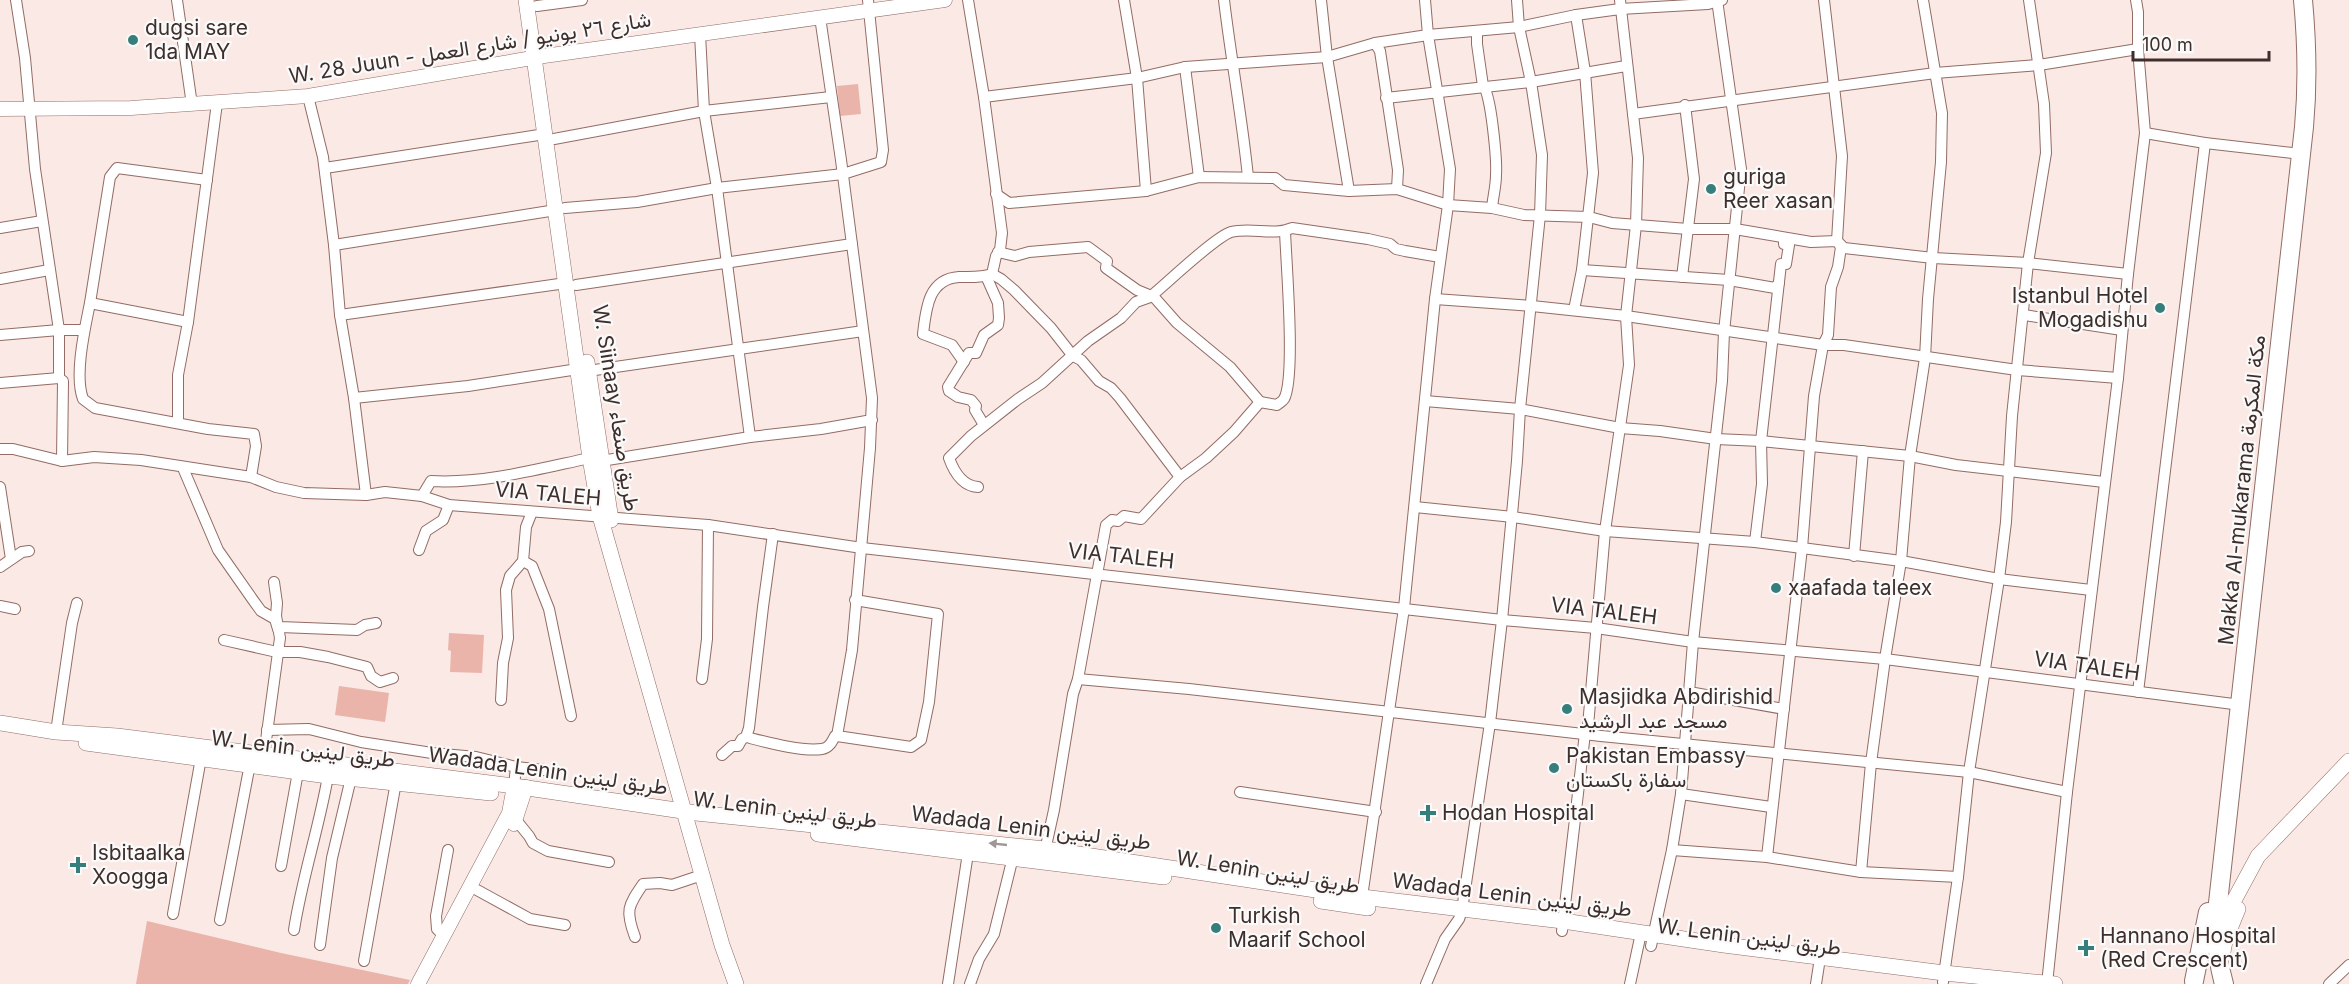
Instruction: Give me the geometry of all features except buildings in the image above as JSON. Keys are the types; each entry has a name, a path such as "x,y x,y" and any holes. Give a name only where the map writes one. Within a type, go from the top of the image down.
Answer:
{"highway":[{"name":"Makka Al-mukarama مكة المكرمة","path":"2294,0 2296,154"},
{"name":"Makka Al-mukarama مكة المكرمة","path":"2222,979 2216,933 2237,704 2296,154 2307,87 2307,40 2303,0"},
{"name":"Makka Al-mukarama مكة المكرمة","path":"2193,980 2208,919 2237,704"},
{"path":"2193,980 2222,979"}],"main road":[{"name":"W. Siinaay طريق صنعاء","path":"533,2 549,137 605,517 691,816"},
{"name":"Wadada Lenin طريق لينين","path":"0,723 56,732 117,736 264,755 519,792"},
{"name":"W. Lenin طريق لينين","path":"0,731 328,776 519,792 691,816"},
{"path":"2193,980 2241,884 2263,850 2349,761"},
{"path":"2222,979 2225,941 2238,909 2261,868 2274,851 2349,776"},
{"name":"Wadada Lenin طريق لينين","path":"691,816 1044,855 1362,897 1461,915 1563,926 1948,980 2050,984"},
{"path":"691,816 702,874 722,945 736,984"},
{"path":"691,816 744,984"},
{"name":"W. Lenin طريق لينين","path":"807,828 968,853 1013,857 1044,855 1461,915"}],"street":[{"path":"16,0 42,221 59,330 62,461"},
{"path":"177,0 192,105"},
{"path":"533,2 582,0"},
{"name":"W. 28 Juun - شارع ٢٦ يونيو / شارع العمل","path":"0,110 192,105 308,96 539,57 820,17 869,5 945,0"},
{"path":"968,0 984,97 1002,233 989,275 998,303 999,318 998,325 984,335 976,353 969,353 950,381 949,391 958,397 970,400 976,406 975,410 984,425"},
{"path":"1124,0 1137,78 1146,191"},
{"path":"1224,0 1243,122 1248,177"},
{"path":"1322,0 1327,57 1349,191"},
{"path":"1362,897 1404,608 1435,299 1448,205 1450,169 1446,132 1437,92 1425,0"},
{"path":"1426,984 1444,939 1461,915 1490,723 1513,517 1520,409 1540,215 1542,155 1531,82 1518,27 1517,0"},
{"path":"984,97 1137,78 1185,68 1327,57 1375,43 1428,35 1518,27 1620,4 1719,0 1741,169 1724,332 1722,381 1693,642 1681,794 1672,850 1646,939 1630,984"},
{"path":"1767,857 1802,548 1814,396 1823,345 1828,335 1832,287 1840,253 1837,240 1842,156 1824,0"},
{"path":"1861,872 1871,763 1901,561 1910,456 1925,358 1941,162 1942,113 1923,0"},
{"path":"1948,980 1969,772 2006,522 2017,370 2028,262 2046,153 2039,65 2030,0"},
{"path":"2050,984 2067,792 2118,378 2145,133 2136,0"},
{"path":"1563,926 1585,733 1588,726 1605,531 1629,365 1626,316 1636,225 1638,172 1620,4"},
{"path":"334,245 560,209 637,202 717,188 843,174 881,162 883,154 869,5"},
{"path":"1574,310 1582,270 1593,173 1585,72 1576,15"},
{"path":"746,737 785,746 823,749 832,743 837,736 852,650 855,600 862,548 872,398 820,17"},
{"path":"1477,31 1483,86 1487,90 1495,154 1496,174 1492,208"},
{"path":"700,34 704,111 717,188 750,437"},
{"path":"1375,43 1380,51 1398,170 1397,189"},
{"path":"1633,114 1685,105 1834,88 1935,73 2039,65 2138,49"},
{"path":"1386,98 1531,82 1626,66"},
{"path":"1185,68 1199,177"},
{"path":"308,96 325,168 340,315 354,398 366,495"},
{"path":"325,168 549,137 704,111 831,97"},
{"path":"178,422 178,375 188,322 218,103"},
{"path":"1682,277 1694,179 1685,105"},
{"path":"2145,133 2296,154"},
{"path":"2138,692 2205,143"},
{"path":"207,180 117,168 110,177 90,303 83,330 81,382 83,399 95,408 254,434 256,446 251,477"},
{"path":"996,194 1009,203 1146,191 1199,177 1275,178 1284,184 1349,191 1397,189 1448,205 1492,208 1524,215 1589,218 1688,229 1735,229 1811,242 1837,240"},
{"path":"0,228 42,221"},
{"path":"978,487 969,487 959,478 950,458 984,425 1042,383 1088,341 1121,318 1136,302 1150,297 1229,233 1246,229 1285,231 1292,228 1368,239 1390,244 1396,249 1440,257"},
{"path":"998,252 1015,256 1029,252 1088,248 1107,261 1106,268 1137,290 1154,297 1177,322 1230,367 1260,402 1277,405 1284,399 1289,377 1285,231"},
{"path":"1755,542 1762,484 1761,441 1779,283 1782,264 1786,264 1788,245 1785,244 1784,238"},
{"path":"1837,240 1844,248 1933,258 2028,262 2128,274"},
{"path":"340,315 852,244"},
{"path":"0,279 49,270"},
{"path":"1582,270 1729,280 1774,288 1779,283"},
{"path":"964,362 952,345 923,334 931,292 939,283 955,277 989,275 1001,279 1052,328 1073,356 1081,360 1099,381 1111,388 1180,477"},
{"path":"1435,299 1626,316 1774,339 1844,345 2017,370 2118,378"},
{"path":"90,303 188,322"},
{"path":"2024,315 2122,330"},
{"path":"0,335 83,330"},
{"path":"354,398 468,386 863,332"},
{"path":"0,383 61,380 81,382"},
{"path":"1425,401 1520,409 1620,428 1910,456 1956,465 2104,482"},
{"path":"1044,855 1106,525 1112,520 1119,521 1124,516 1141,519 1180,477 1206,458 1249,417 1260,402"},
{"path":"422,496 431,481 444,482 504,476 595,460 872,420"},
{"name":"VIA TALEH","path":"0,449 13,449 62,461 122,458 251,477 276,487 304,494 366,495 385,492 422,496 449,505 708,525 862,548 1503,620 1596,627 1693,642 1885,659 2237,704"},
{"path":"1854,556 1863,451"},
{"path":"183,468 218,550 261,611 274,619 278,629 280,638 264,755"},
{"path":"0,487 11,559"},
{"path":"419,550 426,531 443,520 449,505"},
{"path":"1415,507 1513,517 1605,531 1755,542 1901,561 1999,579 2091,590"},
{"path":"501,700 502,663 508,638 506,590 510,576 523,561 526,527 532,512"},
{"path":"702,679 706,639 708,525"},
{"path":"722,755 732,746 738,746 746,737 752,714 773,534"},
{"path":"0,567 29,551"},
{"path":"523,561 532,566 549,609 571,716"},
{"path":"274,582 278,629"},
{"path":"837,736 911,747 921,740 929,702 938,614 855,600"},
{"path":"56,732 77,603"},
{"path":"0,606 15,609"},
{"path":"278,629 280,627 357,630 364,625 376,623"},
{"path":"224,640 277,652 300,652 327,657 367,667 371,676 380,682 393,678"},
{"path":"1078,679 1189,688 1490,723 1969,772 2067,792"},
{"path":"1689,692 1784,709"},
{"path":"267,730 309,729 361,742 476,757 516,767 544,770"},
{"path":"173,914 201,758"},
{"path":"220,920 250,764"},
{"path":"427,984 516,820 519,792 516,767"},
{"path":"281,866 298,772"},
{"path":"294,930 300,891 321,817 328,776"},
{"path":"320,945 333,858 351,778"},
{"path":"364,961 396,782"},
{"path":"418,984 519,792"},
{"path":"1240,792 1376,812"},
{"path":"1681,794 1772,807"},
{"path":"516,820 532,843 548,851 609,862"},
{"path":"444,936 437,929 436,916 448,850"},
{"path":"1672,850 1767,857 1861,872 1958,877"},
{"path":"948,984 968,853"},
{"path":"970,984 979,959 994,934 1013,857"},
{"path":"635,937 629,921 628,905 643,884 672,885 702,874"},
{"path":"477,890 530,919 565,925"},
{"path":"1816,984 1819,963"},
{"path":"2329,984 2349,964"}],"shaded area":[{"path":"858,84 861,114 840,116 837,86"},
{"path":"449,633 484,635 482,673 450,672"},
{"path":"339,686 389,693 385,722 335,715"},
{"path":"147,921 281,953 410,980 408,984 136,984"}],"place":[{"name":"dugsi sare 1da MAY","path":"133,40"},
{"name":"guriga Reer xasan","path":"1711,189"},
{"name":"Istanbul Hotel Mogadishu","path":"2160,308"},
{"name":"xaafada taleex","path":"1776,588"},
{"name":"Masjidka Abdirishid مسجد عبد الرشيد","path":"1567,709"},
{"name":"Pakistan Embassy سفارة باكستان","path":"1554,768"},
{"name":"Hodan Hospital","path":"1428,813"},
{"name":"Isbitaalka Xoogga","path":"78,865"},
{"name":"Turkish Maarif School","path":"1216,928"},
{"name":"Hannano Hospital (Red Crescent)","path":"2086,948"}]}
